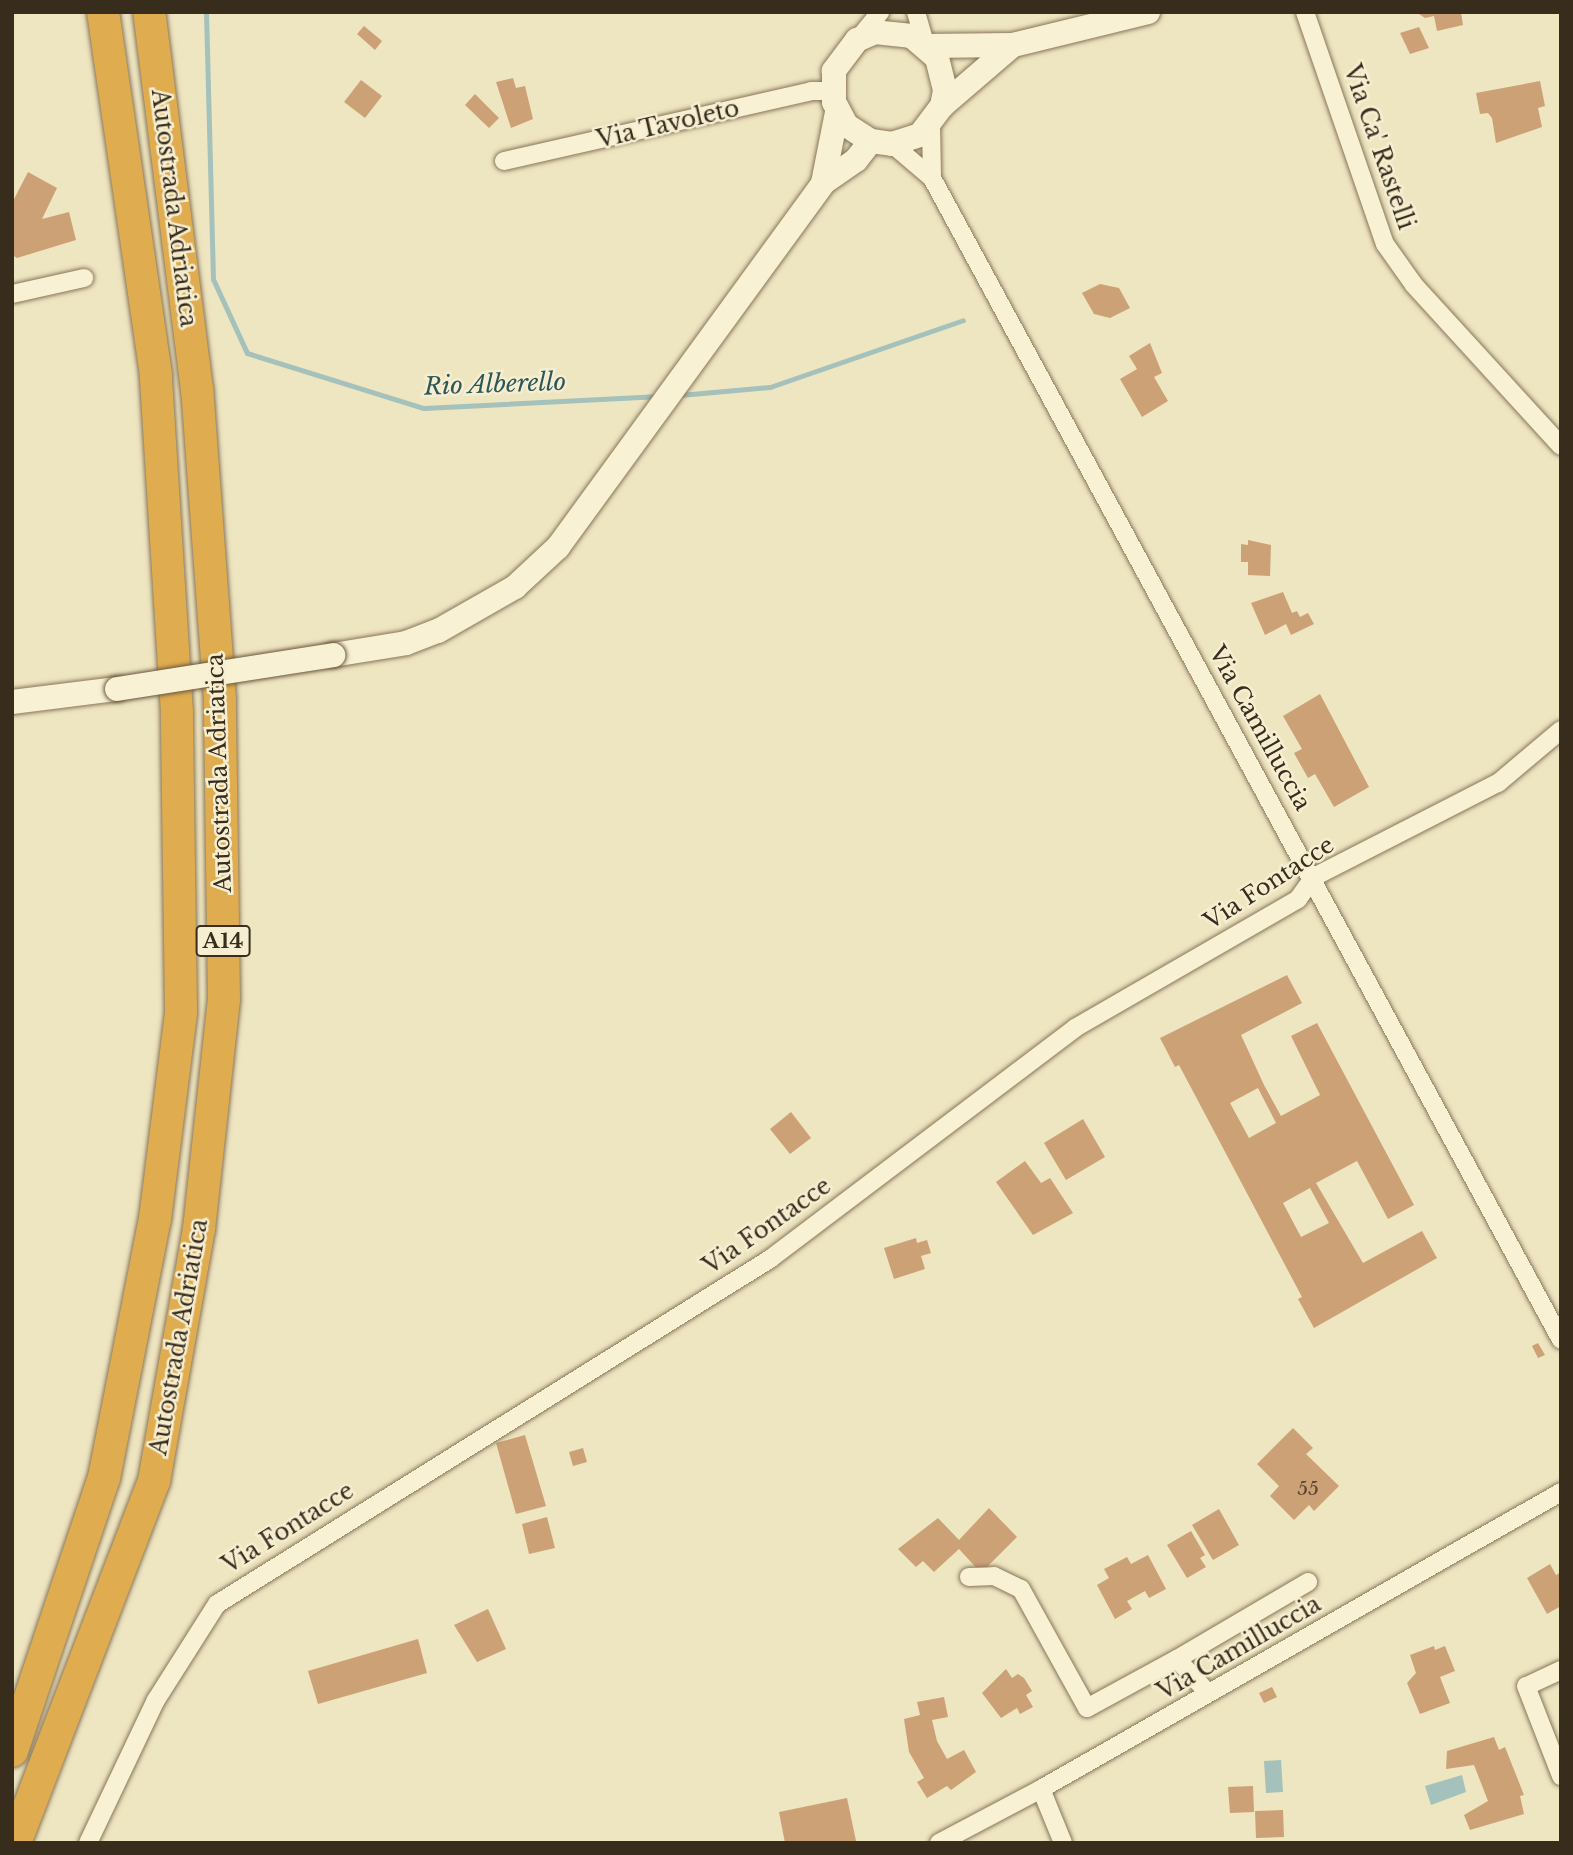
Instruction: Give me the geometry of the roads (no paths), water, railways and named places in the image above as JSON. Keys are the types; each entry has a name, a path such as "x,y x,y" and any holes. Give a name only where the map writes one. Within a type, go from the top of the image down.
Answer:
{"highway":[{"name":"Autostrada Adriatica","path":"12,1751 104,1478 155,1219 181,1013 177,713 156,375 103,12"},
{"name":"Autostrada Adriatica","path":"15,1843 154,1481 199,1229 224,1000 220,700 201,444 149,12"}],"main road":[{"path":"823,183 835,101 834,71 857,40 895,31 926,46 1013,45 1148,12"},
{"path":"12,702 117,689 406,643 438,631 515,587 558,547 823,183 881,143 920,135 936,116 1013,45"},
{"path":"926,46 943,74 936,116"},
{"path":"835,101 857,135 881,143"}],"street":[{"path":"857,40 880,12"},
{"path":"916,12 926,46"},
{"name":"Via Ca' Rastelli","path":"1305,12 1385,244 1414,285 1561,446"},
{"name":"Via Tavoleto","path":"504,161 811,91 835,101"},
{"name":"Via Camilluccia","path":"932,178 936,116"},
{"name":"Via Camilluccia","path":"881,143 932,178 1314,877 1561,1340"},
{"path":"12,294 84,278"},
{"name":"Via Fontacce","path":"89,1843 156,1700 217,1604 770,1259 1075,1028 1298,899 1314,877 1498,783 1561,730"},
{"name":"Via Camilluccia","path":"939,1843 1041,1789 1561,1492"},
{"path":"969,1577 994,1576 1021,1588 1087,1708 1308,1582"},
{"path":"1177,1658 1208,1693"},
{"path":"1561,1671 1527,1686 1561,1776"},
{"path":"1041,1789 1063,1843"}],"water":[{"path":"1281,1760 1283,1792 1266,1793 1264,1761"},
{"path":"1462,1775 1466,1792 1431,1805 1425,1786"}],"waterway":[{"name":"Rio Alberello","path":"206,12 213,279 247,353 424,408 660,396"},
{"name":"Rio Alberello","path":"680,395 770,387 963,320"}]}
